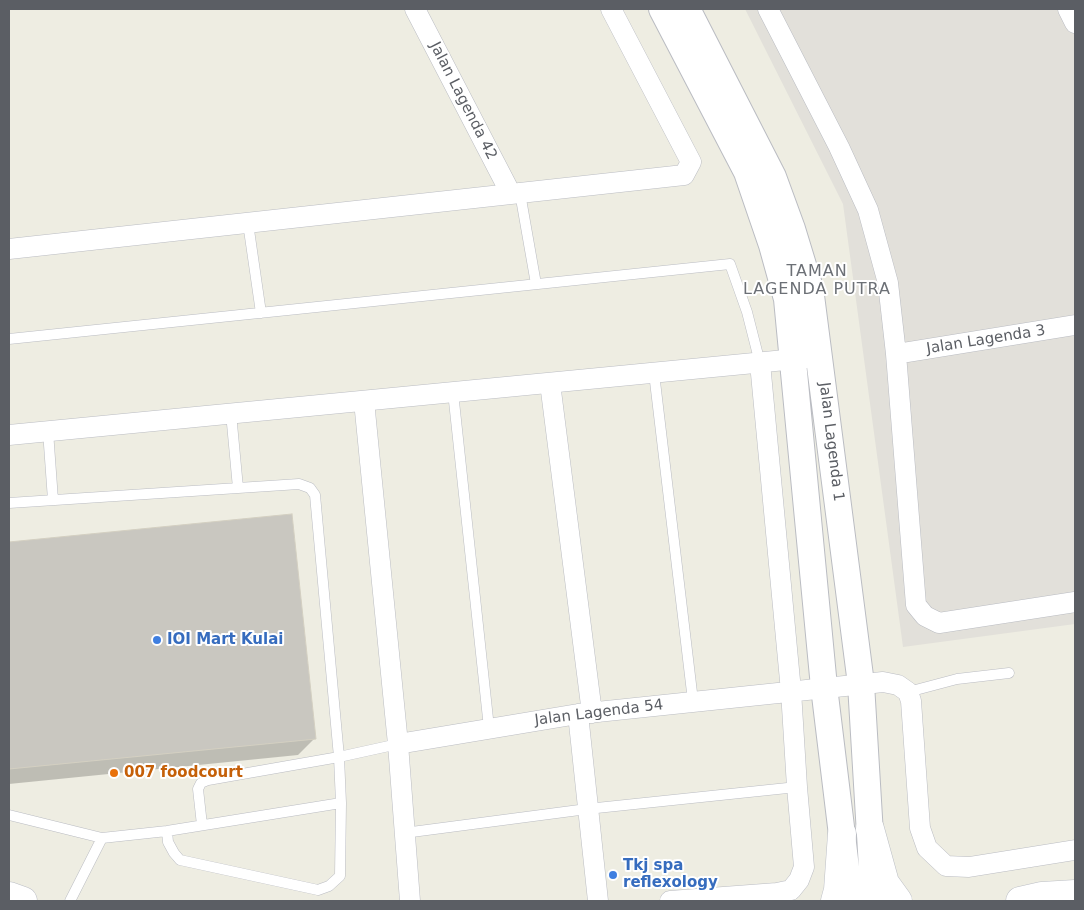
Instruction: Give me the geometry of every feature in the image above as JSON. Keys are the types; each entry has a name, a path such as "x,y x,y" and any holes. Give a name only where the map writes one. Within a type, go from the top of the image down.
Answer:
{"main road":[{"path":"870,829 885,883 898,901"},
{"path":"834,901 838,890 842,834"},
{"path":"1020,901 1042,896 1075,894"},
{"path":"9,896 23,901"}],"street":[{"name":"Jalan Lagenda 42","path":"415,9 516,194"},
{"path":"9,249 684,175 692,162 611,9"},
{"name":"Jalan Lagenda 1","path":"662,9 747,172 772,245 787,299 824,688 850,901"},
{"name":"Jalan Lagenda 1","path":"687,9 773,178 792,229 810,288 861,684 874,901"},
{"path":"768,9 840,147 868,210 888,283 896,354 916,605 925,616 939,623 1075,602"},
{"path":"1068,9 1075,23"},
{"name":"Jalan Lagenda 3","path":"896,354 1075,325"},
{"path":"9,435 820,357"},
{"path":"670,901 777,893 791,890 800,880 804,868 796,787 791,691 760,363"},
{"path":"550,383 585,714 587,809 598,901"},
{"path":"364,401 398,744 410,901"},
{"name":"Jalan Lagenda 54","path":"398,744 585,714 791,691 883,682 898,685 908,692"},
{"path":"908,692 911,701 920,828 927,848 946,866 969,867 1075,850"}],"lane":[{"path":"516,194 536,284"},
{"path":"248,223 261,313"},
{"path":"9,340 730,264 747,312 760,363"},
{"path":"654,373 693,701"},
{"path":"453,392 489,728"},
{"path":"231,413 238,488"},
{"path":"48,431 53,500"},
{"path":"9,503 299,484 310,488 315,495 339,757 341,803 340,876 329,886 318,890 180,860 168,842 166,831"},
{"path":"908,692 957,679 1009,673"},
{"name":"Jalan Lagenda 54","path":"202,825 198,789 201,783 208,780 339,757 398,744"},
{"path":"404,832 587,809 796,787"},
{"path":"9,815 102,838 166,831 341,803"},
{"path":"70,901 102,838"}],"shaded area":[{"path":"745,9 1075,9 1075,624 903,647 843,204"}],"building":[{"name":"IOI Mart Kulai","path":"292,514 316,739 9,769 9,542"}],"place":[{"name":"IOI Mart Kulai","path":"157,640"},
{"name":"007 foodcourt","path":"114,773"},
{"name":"Tkj spa reflexology","path":"613,875"}],"district":[{"name":"TAMAN LAGENDA PUTRA","path":"817,281"}]}
